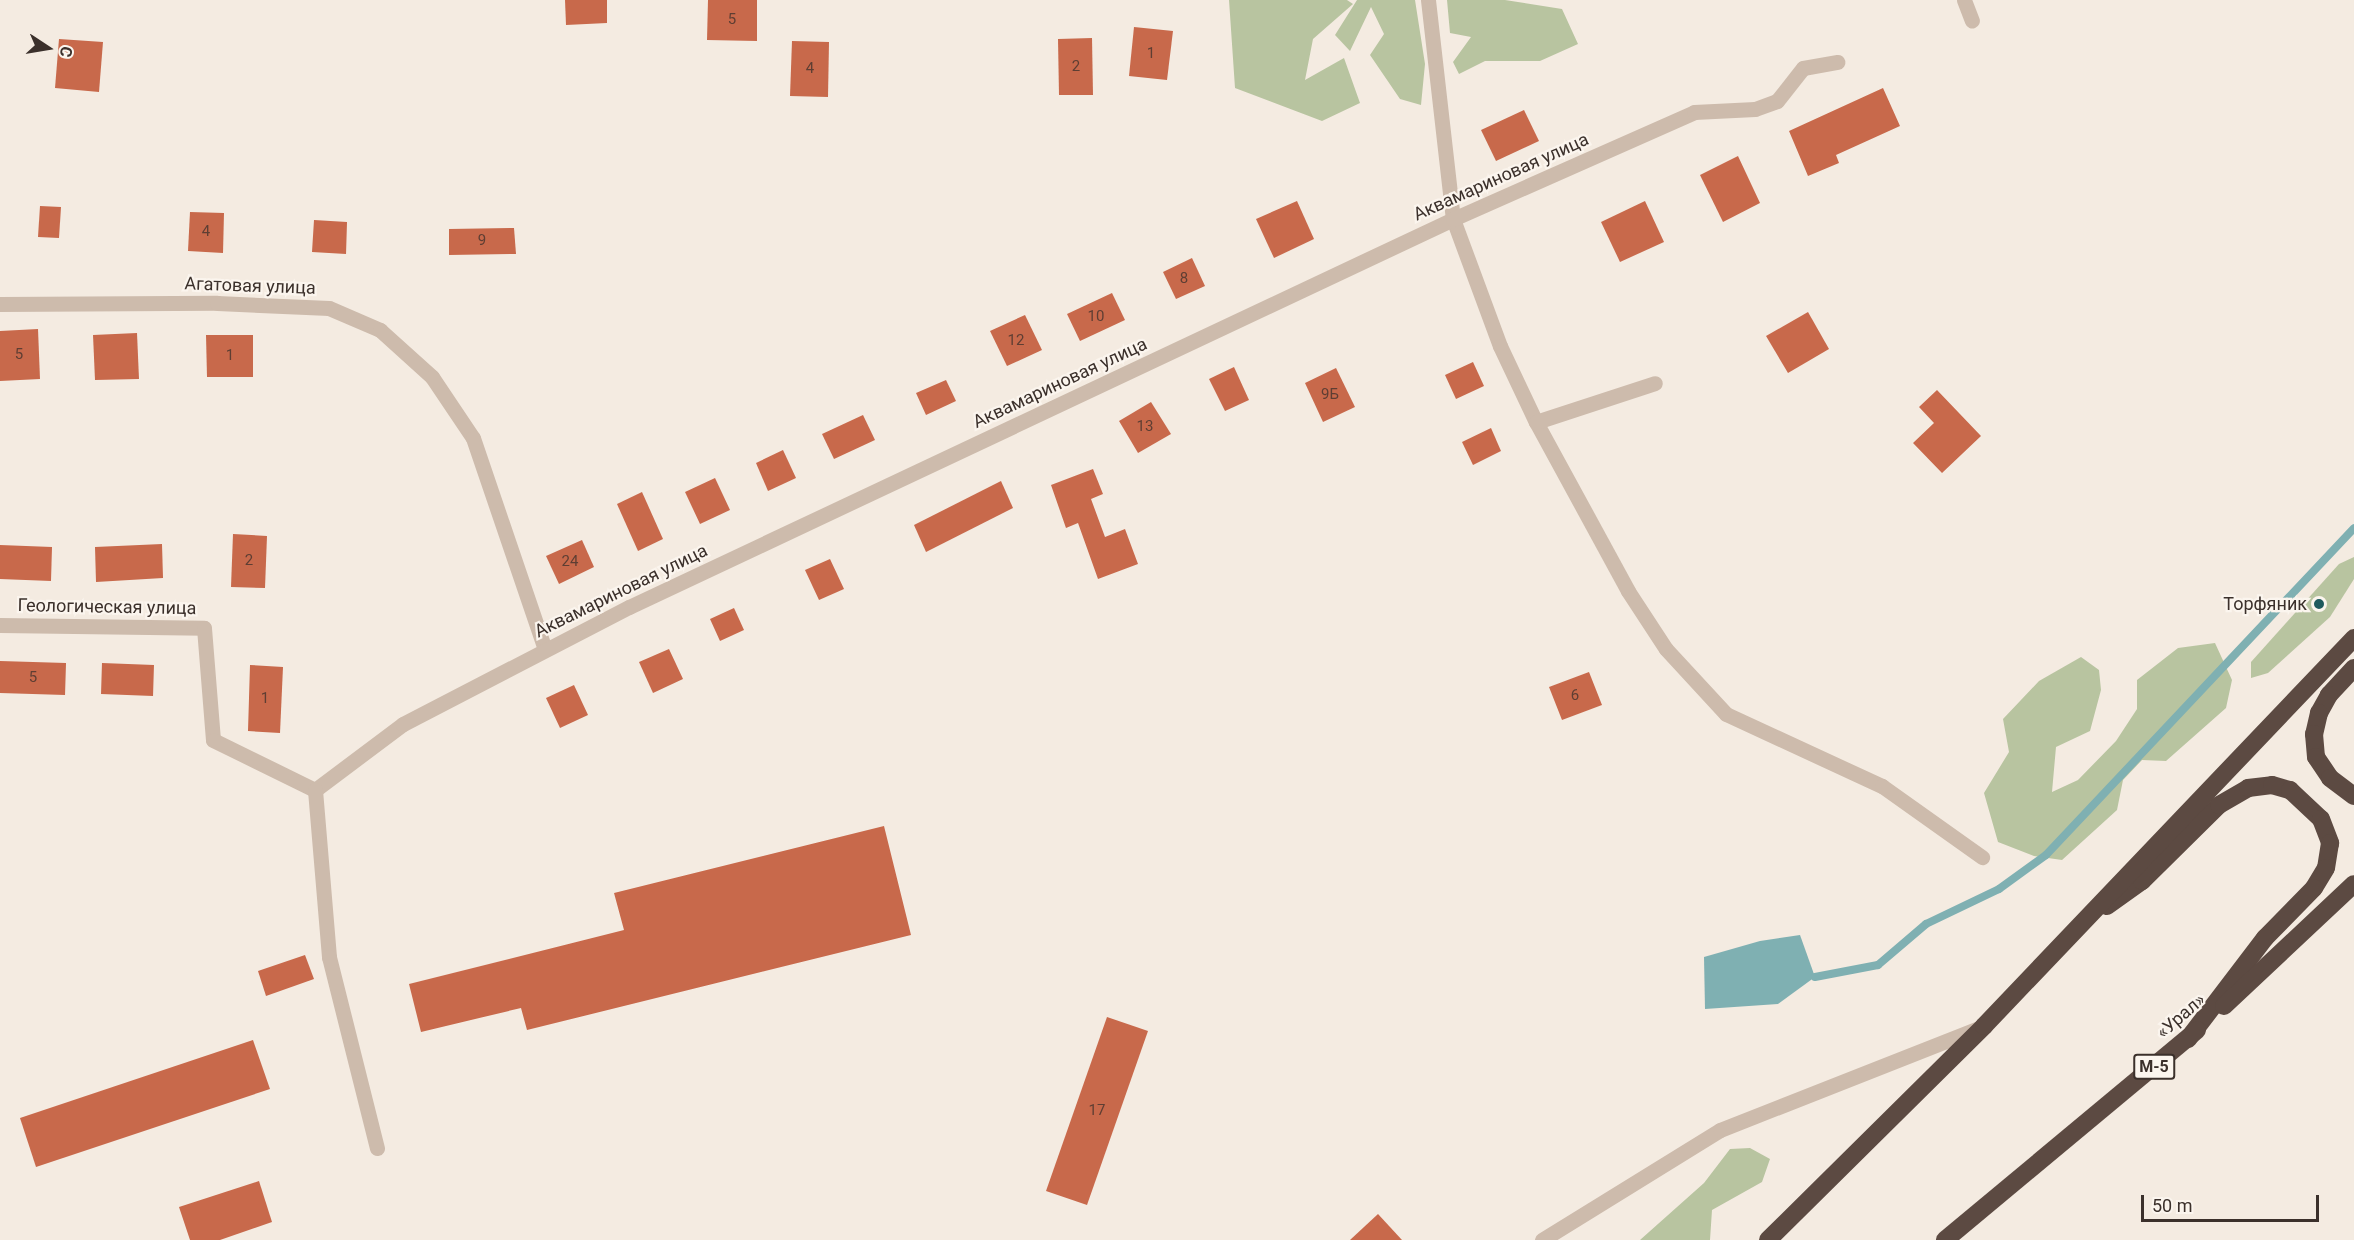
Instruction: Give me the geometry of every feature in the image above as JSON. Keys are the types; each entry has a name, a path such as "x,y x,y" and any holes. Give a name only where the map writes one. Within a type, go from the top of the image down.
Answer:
{"highway":[{"path":"1768,1240 1984,1026 2066,935 2354,638"},
{"path":"2354,668 2329,696 2319,713 2314,734 2316,757 2330,778 2354,796"},
{"path":"2066,935 2142,881 2219,806 2248,788 2272,785 2290,790 2304,801 2321,819 2330,843 2326,868 2314,888 2265,938 2188,1039"},
{"name":"«Урал»","path":"1945,1240 2188,1039 2354,884"}],"street":[{"path":"1428,0 1453,219 1500,346 1536,422 1628,591 1660,639 1726,714 1882,786 1982,857"},
{"path":"1964,0 1972,21"},
{"name":"Аквамариновая улица","path":"315,790 403,723 544,649 1453,219 1694,112 1755,110 1777,101 1803,68 1837,62"},
{"name":"Агатовая улица","path":"0,304 217,303 329,308 380,330 432,377 473,438 544,649"},
{"path":"1536,422 1655,382"},
{"name":"Геологическая улица","path":"0,625 204,628 213,740 315,790"},
{"path":"315,790 329,957 377,1148"},
{"path":"1542,1240 1720,1130 1984,1026"}],"green space":[{"path":"1229,0 1347,0 1353,4 1313,39 1305,80 1344,58 1360,103 1322,121 1235,88"},
{"path":"1357,0 1415,0 1425,64 1421,105 1400,99 1370,55 1384,34 1371,7 1350,51 1335,35"},
{"path":"1447,0 1505,0 1562,9 1578,44 1540,61 1485,61 1459,74 1453,62 1471,37 1450,33"},
{"path":"2354,557 2354,579 2330,617 2268,673 2251,678 2251,662 2339,564"},
{"path":"2215,643 2232,680 2226,708 2166,761 2142,760 2123,780 2117,810 2062,860 2034,856 1998,842 1984,793 2009,752 2003,719 2039,681 2081,657 2099,670 2101,690 2090,731 2056,747 2052,792 2078,780 2116,741 2137,709 2137,680 2178,648"},
{"path":"1750,1148 1770,1159 1762,1182 1712,1210 1710,1240 1640,1240 1704,1183 1730,1149"}],"water":[{"path":"1800,935 1815,977 1778,1004 1705,1009 1704,957 1760,941"}],"building":[{"path":"565,0 607,0 607,23 566,25"},
{"path":"708,0 757,0 757,41 707,40"},
{"path":"1134,27 1173,31 1167,80 1129,76"},
{"path":"1092,38 1093,95 1059,95 1058,39"},
{"path":"59,39 103,42 99,92 55,88"},
{"path":"792,41 829,42 828,97 790,96"},
{"path":"1883,88 1900,126 1836,155 1839,163 1808,176 1789,131"},
{"path":"1524,110 1539,141 1496,161 1481,130"},
{"path":"1738,156 1760,203 1723,222 1700,175"},
{"path":"1297,201 1314,239 1274,258 1256,219"},
{"path":"1645,201 1664,242 1620,262 1601,222"},
{"path":"40,206 61,207 59,238 38,237"},
{"path":"190,212 224,213 223,253 188,251"},
{"path":"314,220 347,222 346,254 312,252"},
{"path":"514,228 516,254 449,255 449,229"},
{"path":"1192,258 1205,286 1176,299 1163,272"},
{"path":"1112,293 1125,320 1080,341 1067,314"},
{"path":"1808,312 1829,349 1788,373 1766,336"},
{"path":"1025,315 1042,350 1007,366 990,331"},
{"path":"38,329 40,379 0,381 0,331"},
{"path":"137,333 139,379 95,380 93,335"},
{"path":"206,335 253,335 253,377 207,377"},
{"path":"1473,362 1484,386 1456,399 1445,375"},
{"path":"1234,367 1249,400 1225,411 1209,379"},
{"path":"1336,368 1355,407 1323,422 1305,383"},
{"path":"946,380 956,401 926,415 916,393"},
{"path":"1937,390 1981,436 1942,473 1913,443 1934,423 1919,407"},
{"path":"1151,402 1171,434 1138,453 1119,421"},
{"path":"863,415 875,440 834,459 822,434"},
{"path":"1491,428 1501,451 1473,465 1462,442"},
{"path":"783,450 796,478 768,491 756,463"},
{"path":"1093,469 1103,494 1091,499 1105,537 1125,529 1138,564 1098,579 1078,523 1066,528 1051,485"},
{"path":"715,478 730,510 700,524 685,492"},
{"path":"1001,481 1013,508 926,552 914,525"},
{"path":"642,492 663,539 638,551 617,504"},
{"path":"233,534 267,536 265,588 231,587"},
{"path":"582,540 594,567 559,584 546,556"},
{"path":"162,544 163,578 96,582 95,547"},
{"path":"0,545 52,547 51,581 0,579"},
{"path":"830,559 844,589 819,600 805,570"},
{"path":"734,608 744,630 720,641 710,619"},
{"path":"669,649 683,679 653,693 639,662"},
{"path":"0,661 66,663 65,695 0,693"},
{"path":"102,663 154,665 153,696 101,694"},
{"path":"250,665 283,667 280,733 248,731"},
{"path":"1589,672 1602,705 1562,720 1549,687"},
{"path":"574,685 588,715 560,728 546,698"},
{"path":"884,826 911,935 527,1030 521,1008 421,1032 409,984 624,930 614,893"},
{"path":"305,955 314,979 266,996 258,971"},
{"path":"1107,1017 1148,1031 1087,1205 1046,1191"},
{"path":"253,1040 270,1089 36,1167 20,1118"},
{"path":"259,1181 272,1222 220,1240 190,1240 179,1207"},
{"path":"1378,1214 1402,1240 1350,1240"}],"waterway":[{"path":"1815,977 1878,965 1926,924 1999,889 2046,855 2354,528"}],"place":[{"name":"Торфяник","path":"2319,604"}]}
